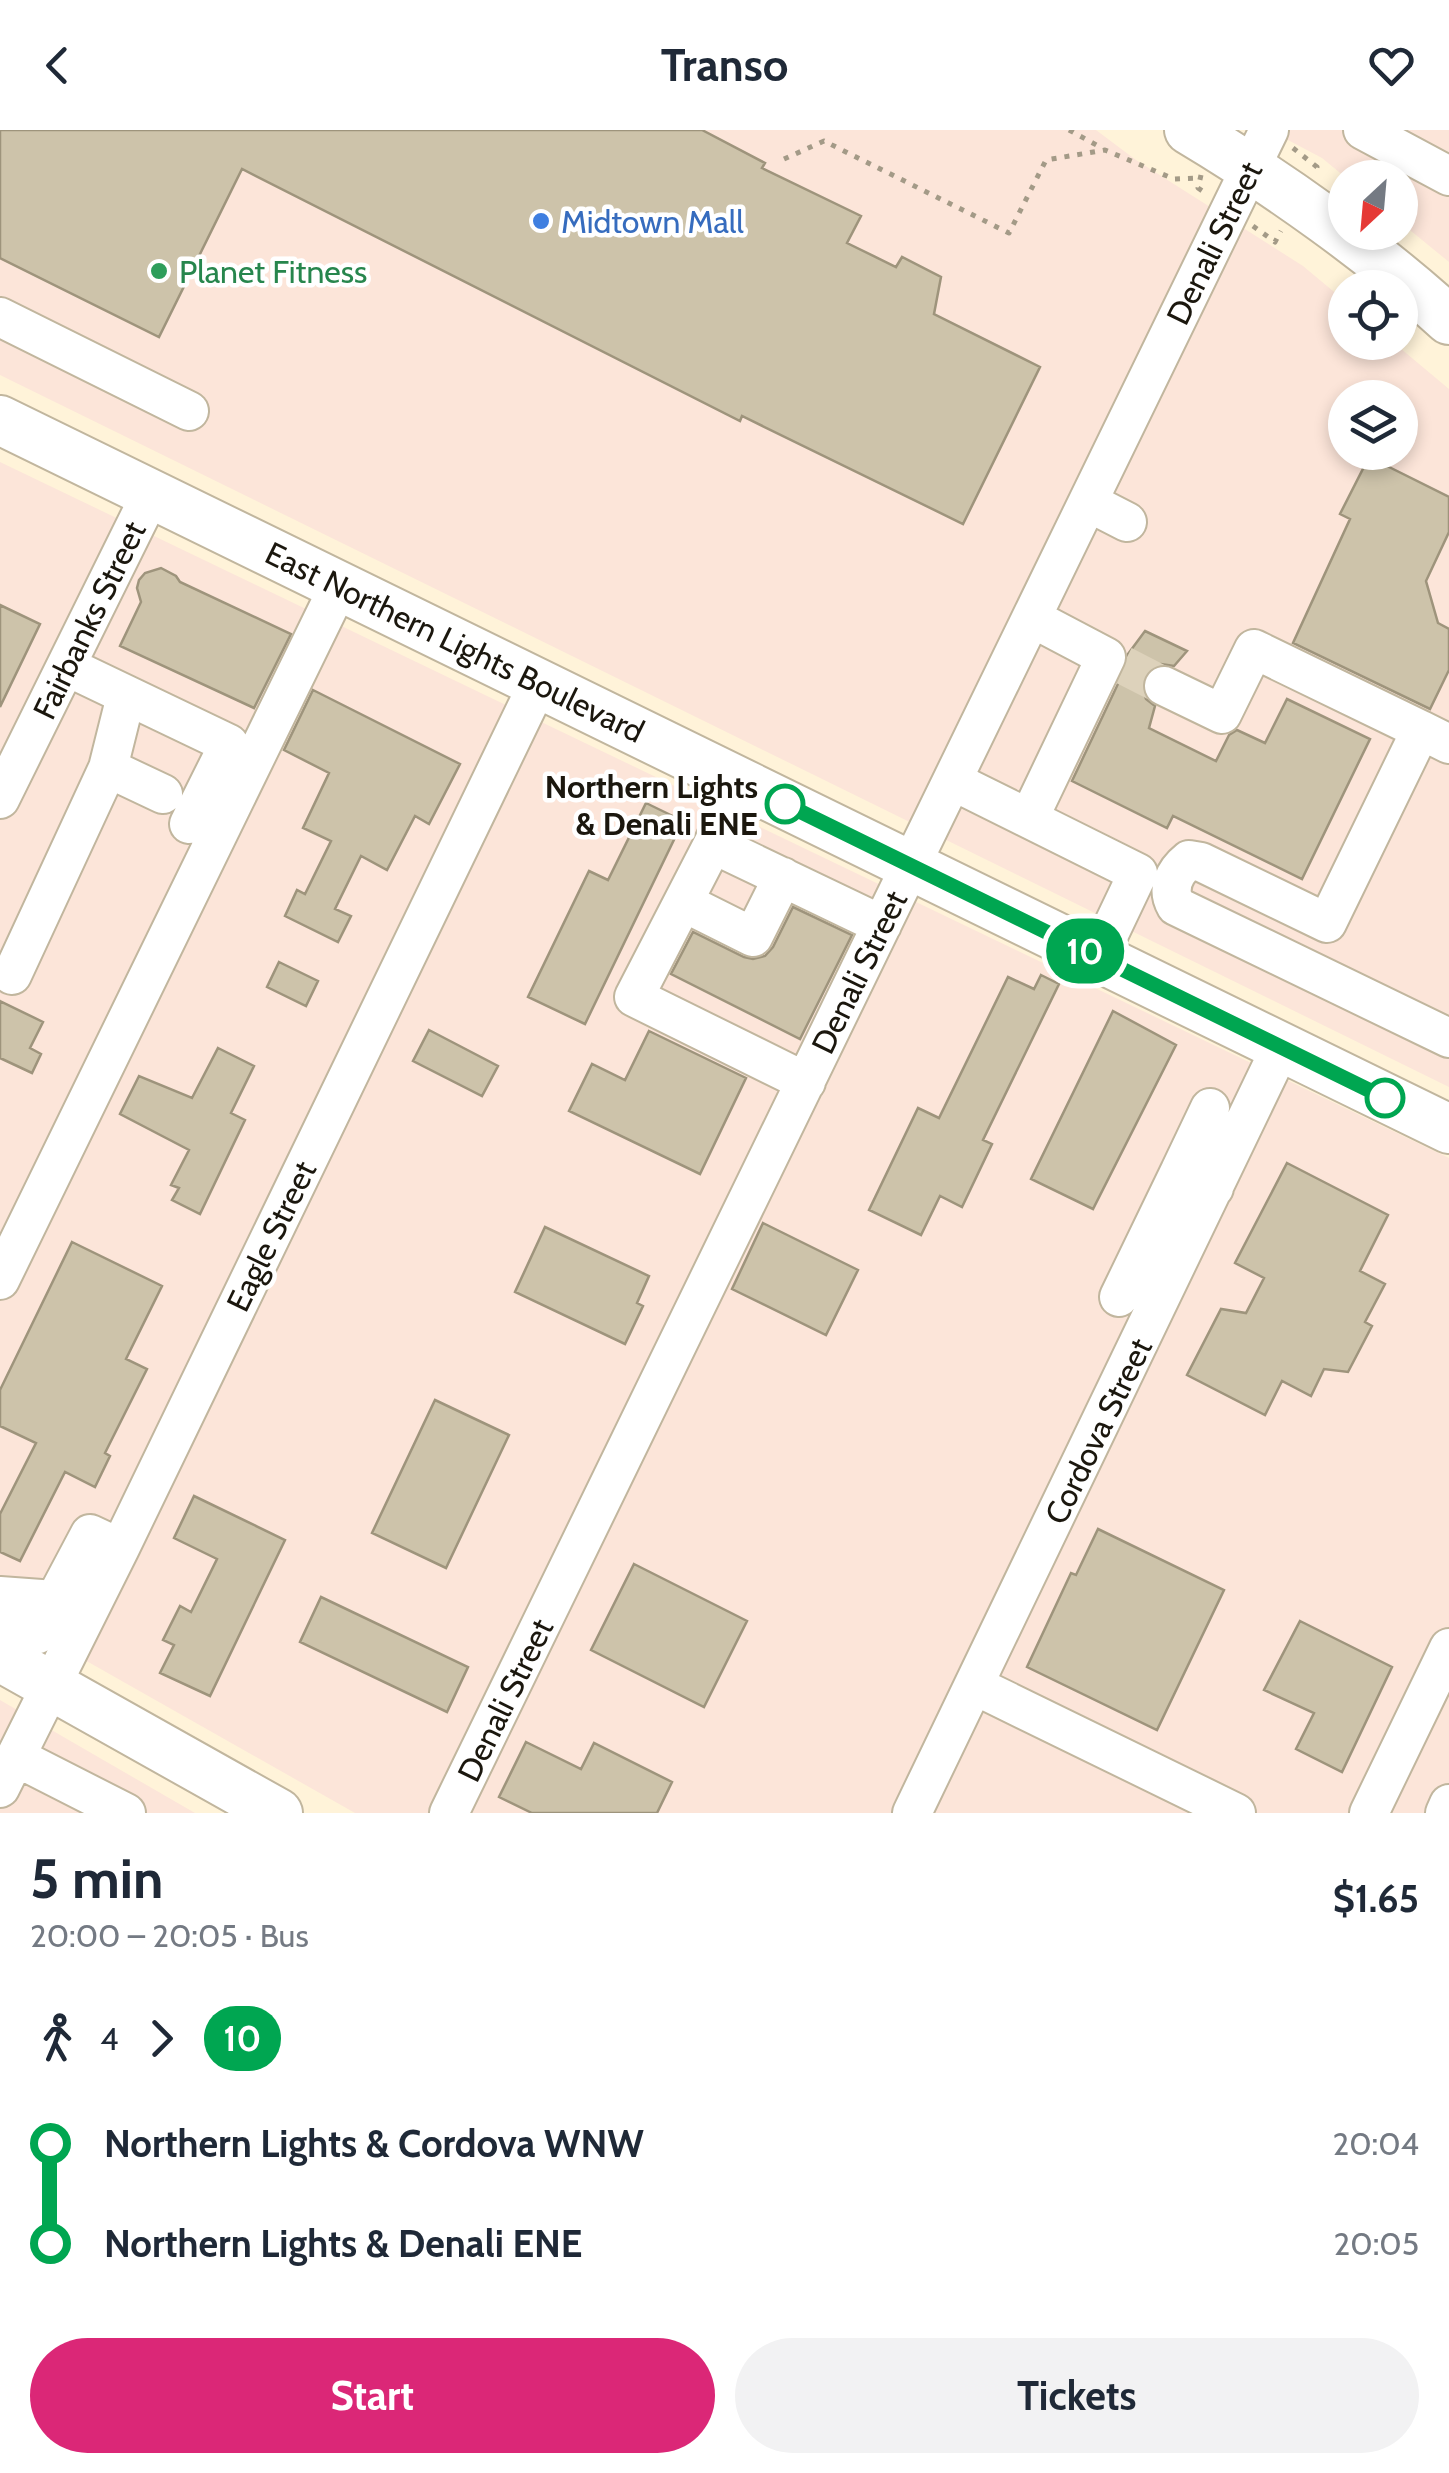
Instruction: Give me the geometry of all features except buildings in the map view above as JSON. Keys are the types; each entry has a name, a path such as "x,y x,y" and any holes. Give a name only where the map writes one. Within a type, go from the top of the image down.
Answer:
{"main road":[{"path":"1189,130 1260,149 1336,230 1449,320"},
{"name":"East Northern Lights Boulevard","path":"0,420 1449,1129"},
{"path":"0,1657 257,1808"}],"street":[{"path":"1363,130 1449,176"},
{"name":"Denali Street","path":"449,1813 806,1082 867,917 911,866 1260,149"},
{"path":"0,317 189,411"},
{"name":"Fairbanks Street","path":"0,799 151,494"},
{"path":"1088,502 1127,522"},
{"path":"0,1280 340,584"},
{"path":"1029,818 1119,662 1032,618"},
{"path":"1172,688 1222,714 1254,649 1435,737 1327,924 1201,862 1189,860 1180,867 1170,896 1176,906 1449,1038"},
{"path":"66,666 229,744 189,824"},
{"name":"Eagle Street","path":"8,1772 539,682"},
{"path":"12,975 108,768 126,696"},
{"path":"108,768 164,794"},
{"path":"952,780 1138,872 1098,957"},
{"path":"741,782 634,998 806,1082"},
{"path":"712,844 867,917"},
{"path":"683,902 753,937 782,877"},
{"name":"Cordova Street","path":"912,1813 1281,1047"},
{"path":"1119,1298 1210,1108"},
{"path":"1180,1171 1214,1188"},
{"path":"1145,1244 1179,1260"},
{"path":"0,1614 38,1634 90,1534 120,1548"},
{"path":"0,1596 55,1600"},
{"path":"1370,1813 1449,1648"},
{"path":"976,1686 1236,1813"},
{"path":"8,1772 126,1813"},
{"path":"1444,1813 1449,1804"}],"path":[{"path":"1070,130 1105,150 1174,179 1200,178"},
{"path":"784,159 824,142 1009,234 1046,160 1105,150"}],"shaded area":[{"path":"0,130 1096,130 1136,160 1303,266 1328,287 1328,360 1414,360 1449,389 1449,1087 0,375"},
{"path":"1269,130 1449,130 1449,262 1418,237 1418,160 1328,163"},
{"path":"0,462 1449,1158 1449,1813 355,1813 0,1612"},
{"path":"0,1700 67,1739 195,1813 0,1813"}],"tunnel":[{"path":"1123,665 1164,686"}],"bus line":[{"name":"10","path":"785,804 1385,1098"}],"place":[{"name":"Midtown Mall","path":"541,221"},
{"name":"Planet Fitness","path":"159,271"},
{"name":"Northern Lights & Denali ENE","path":"785,804"}]}
